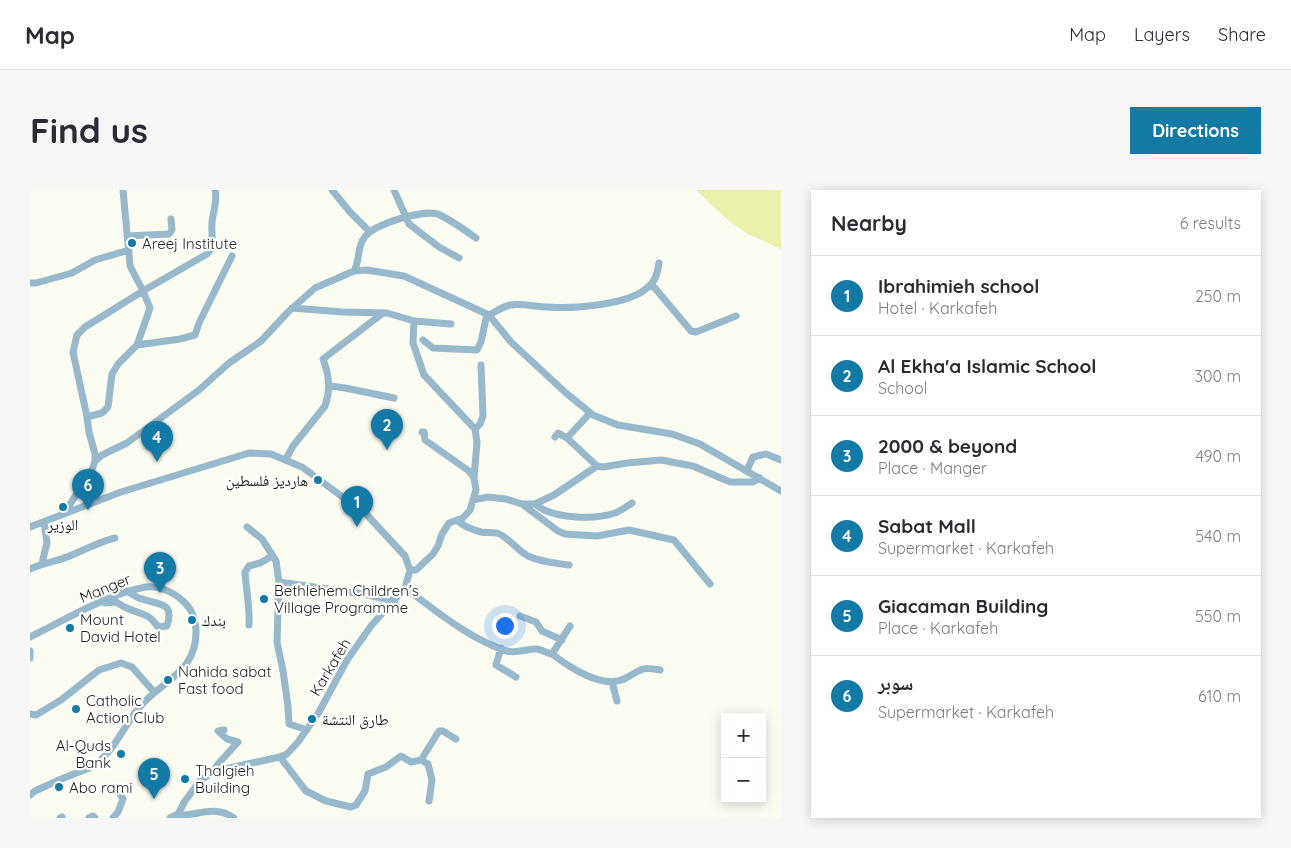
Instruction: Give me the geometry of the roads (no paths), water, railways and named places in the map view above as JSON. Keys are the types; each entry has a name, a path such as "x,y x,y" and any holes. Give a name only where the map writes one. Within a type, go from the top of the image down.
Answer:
{"street":[{"path":"87,417 102,413 108,407 112,374 118,364 137,345 150,308 131,270 123,190"},
{"path":"64,512 92,470 95,461 73,352 77,335 85,327 211,250 213,218 216,206 215,190"},
{"path":"332,190 370,232"},
{"path":"394,190 404,217 409,224 439,247 459,258"},
{"path":"354,271 357,266 363,239 383,224 404,217 436,214 476,238"},
{"path":"127,236 169,234 172,230 171,219"},
{"path":"30,283 36,283 72,272 94,260 128,250"},
{"path":"137,345 195,335 232,256"},
{"path":"358,258 361,266 367,270"},
{"path":"488,315 510,305 572,307 633,297 650,286 657,273 659,263"},
{"path":"95,461 102,455 127,443 200,390 223,369 261,341 306,294 315,288 354,271 367,270 404,276 488,315 511,342 590,413 618,425 672,434 700,444 781,491"},
{"path":"650,286 654,288 690,331 696,332 736,316"},
{"path":"292,308 393,314 414,322 451,324"},
{"path":"286,459 293,446 325,406 330,386 323,359 383,313"},
{"path":"423,340 433,348 477,350 488,315"},
{"path":"30,526 121,492 249,453 271,454 302,467 367,515 405,556 410,570 416,570 432,554 449,524 463,518 470,510 476,490 474,478 478,442 475,429 424,375 413,344 414,322"},
{"path":"475,429 480,424 483,416 481,365"},
{"path":"330,386 394,398"},
{"path":"567,438 590,413"},
{"path":"422,432 425,440 463,466 474,478"},
{"path":"555,437 558,433 567,438 597,466 603,467 661,460 693,466 730,482 753,482 760,478"},
{"path":"747,470 753,457 766,454 781,460"},
{"path":"473,500 488,497 506,499 522,504 535,504 554,495 597,466"},
{"path":"535,504 553,513 578,518 612,514 632,503"},
{"path":"522,504 558,531 565,534 597,536 629,530 674,540 710,584"},
{"path":"457,520 462,525 481,532 497,533 529,556 569,565"},
{"path":"42,563 47,543 44,522"},
{"path":"247,527 262,539 276,560 279,582 277,642 288,706 288,724 307,730"},
{"path":"30,569 42,563 65,558 115,538"},
{"path":"249,625 245,572 249,566 260,564 272,556"},
{"name":"Karkafeh","path":"174,817 199,782 212,773 280,758 287,754 319,712 347,660 375,622 405,588 410,570"},
{"path":"279,582 363,594 395,601"},
{"name":"Manger","path":"30,637 96,604 127,591 143,587 160,588 171,592 187,604 195,619 194,650 189,661 182,671 154,692 139,708 111,749 96,764 30,795"},
{"path":"405,588 449,620 480,639 508,651 523,652 536,649 552,654 585,675 612,682 623,679 640,668 660,670"},
{"path":"96,604 116,602 146,615 158,627 167,626 169,619 167,607 164,604 140,599 127,591"},
{"path":"520,616 536,622 542,630 562,640"},
{"path":"552,654 570,626"},
{"path":"501,648 496,665 516,677"},
{"path":"30,651 30,658"},
{"path":"30,714 36,716 62,700 74,688 99,670 121,663 132,667 154,692"},
{"path":"612,682 616,701"},
{"path":"212,773 238,742 227,739 218,731 224,730"},
{"path":"421,760 439,731 444,731 456,739"},
{"path":"280,758 306,791 326,801 351,806 356,805 365,791 368,774 386,766 401,756 411,762 421,760 428,764 432,780 428,801"},
{"path":"113,818 118,812 123,798 117,788"},
{"path":"174,817 197,817 214,812 230,815 234,818"},
{"path":"89,818 93,816 95,818"}],"place":[{"name":"Areej Institute","path":"132,243"},
{"name":"Al Ekha'a Islamic School","path":"387,450"},
{"name":"Sabat Mall","path":"157,462"},
{"name":"هارديز فلسطين","path":"318,480"},
{"name":"الوزير","path":"63,507"},
{"name":"سوبر","path":"88,510"},
{"name":"Ibrahimieh school","path":"357,527"},
{"name":"2000 & beyond","path":"160,593"},
{"name":"Bethlehem Children’s Village Programme","path":"264,599"},
{"name":"بندك","path":"192,620"},
{"name":"Mount David Hotel","path":"70,628"},
{"name":"Nahida sabat Fast food","path":"168,680"},
{"name":"Catholic Action Club","path":"76,709"},
{"name":"طارق النتشة","path":"312,719"},
{"name":"Al-Quds Bank","path":"121,754"},
{"name":"Thalgieh Building","path":"185,779"},
{"name":"Abo rami","path":"59,787"},
{"name":"Giacaman Building","path":"154,799"}]}
